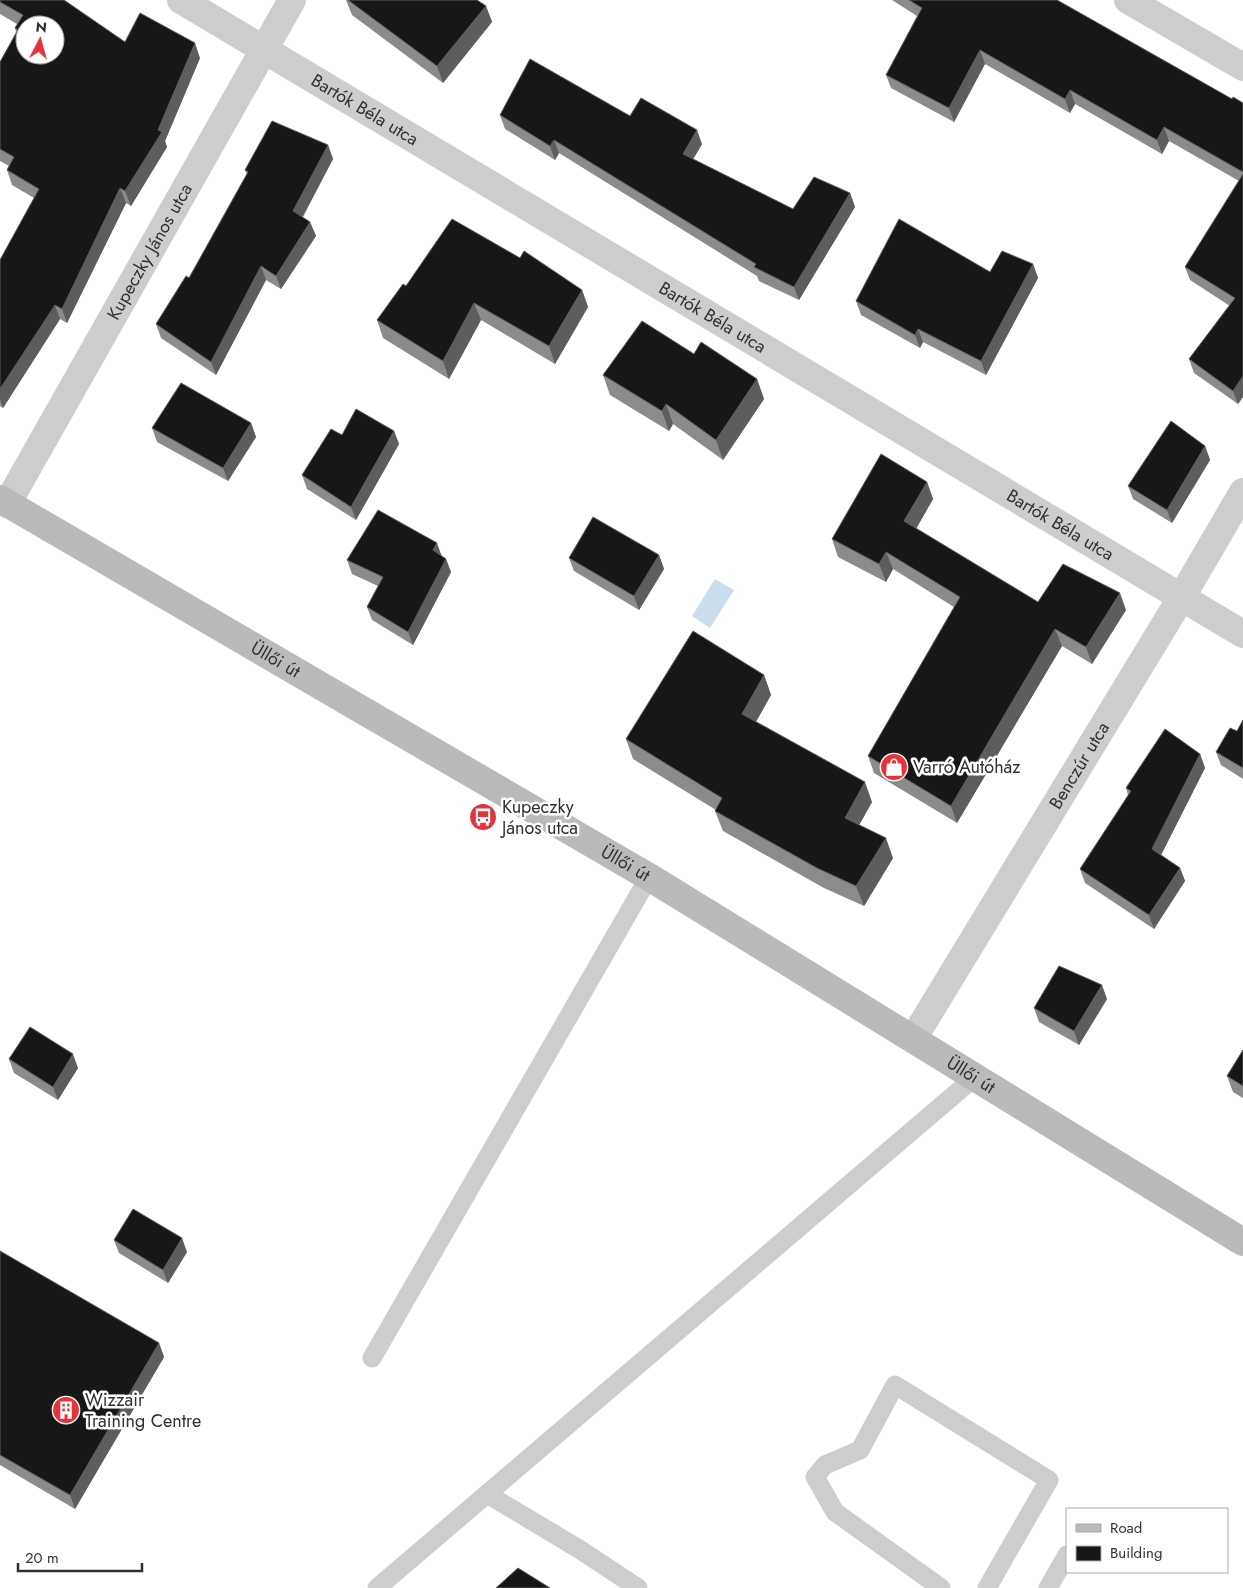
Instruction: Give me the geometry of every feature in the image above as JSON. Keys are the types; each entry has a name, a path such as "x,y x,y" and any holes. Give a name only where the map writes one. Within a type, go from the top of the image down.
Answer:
{"main road":[{"name":"Üllői út","path":"4,502 650,877 1243,1242"}],"street":[{"name":"Bartók Béla utca","path":"181,0 1243,634"},
{"name":"Kupeczky János utca","path":"4,502 292,0"},
{"path":"1128,0 1243,67"},
{"name":"Benczúr utca","path":"913,1039 1181,598 1243,492"}],"lane":[{"path":"372,1358 650,877"},
{"path":"377,1588 975,1077"},
{"path":"942,1588 835,1512 815,1477 825,1465 860,1450 895,1385 1049,1480 987,1588"},
{"path":"486,1494 579,1549 638,1588"},
{"path":"1048,1588 1066,1558"}],"water":[{"path":"715,579 734,590 710,628 692,616"}],"building":[{"path":"0,0 64,0 125,42 140,13 195,43 158,130 162,132 125,191 120,188 62,309 55,305 0,389 0,260 39,189 7,170 14,157 0,149 0,62 15,35 15,65 65,65 65,15 23,15 0,2"},
{"path":"348,0 477,0 486,6 437,66"},
{"path":"909,0 1057,0 1232,99 1233,97 1243,103 1243,172 1164,127 1157,140 1070,90 1065,99 980,50 949,108 886,75 922,8"},
{"path":"530,59 630,116 641,98 697,130 683,154 793,209 814,177 850,193 794,287 754,267 756,264 554,140 550,146 500,115"},
{"path":"272,121 328,145 293,211 310,222 276,276 261,266 211,362 156,324 186,276 189,278 248,172 245,170"},
{"path":"1243,174 1243,376 1233,391 1189,359 1235,298 1185,267"},
{"path":"452,219 520,258 524,251 582,290 549,346 474,303 443,361 377,320 403,284 406,286"},
{"path":"899,219 990,272 1002,251 1033,264 981,361 918,329 915,335 856,301"},
{"path":"642,321 694,354 701,342 757,379 716,440 666,404 662,411 603,375"},
{"path":"181,383 251,423 223,468 152,428"},
{"path":"356,409 394,431 351,507 302,475 331,429 342,435"},
{"path":"1171,421 1205,446 1167,510 1128,486"},
{"path":"881,454 927,482 904,521 1038,602 1063,564 1120,593 1086,647 1055,629 951,806 868,756 960,597 886,552 879,564 832,539"},
{"path":"378,510 437,543 433,550 446,559 408,632 367,607 383,577 347,560"},
{"path":"593,517 659,555 634,596 569,558"},
{"path":"693,631 764,675 742,714 865,782 845,818 886,838 856,886 817,868 715,811 722,798 626,739"},
{"path":"1243,720 1243,768 1216,752 1230,728 1237,731"},
{"path":"1165,729 1200,754 1152,849 1180,868 1149,915 1080,869 1131,791 1126,788"},
{"path":"1059,966 1102,985 1074,1031 1034,1008"},
{"path":"30,1027 73,1054 53,1087 9,1059"},
{"path":"1243,1050 1243,1086 1227,1076"},
{"path":"133,1209 182,1238 163,1270 114,1240"},
{"name":"Wizzair Training Centre","path":"0,1251 159,1343 70,1495 0,1455"},
{"path":"518,1568 550,1588 496,1588"}],"place":[{"name":"Varró Autóház","path":"894,767"},
{"name":"Kupeczky János utca","path":"483,817"},
{"name":"Wizzair Training Centre","path":"66,1410"}]}
